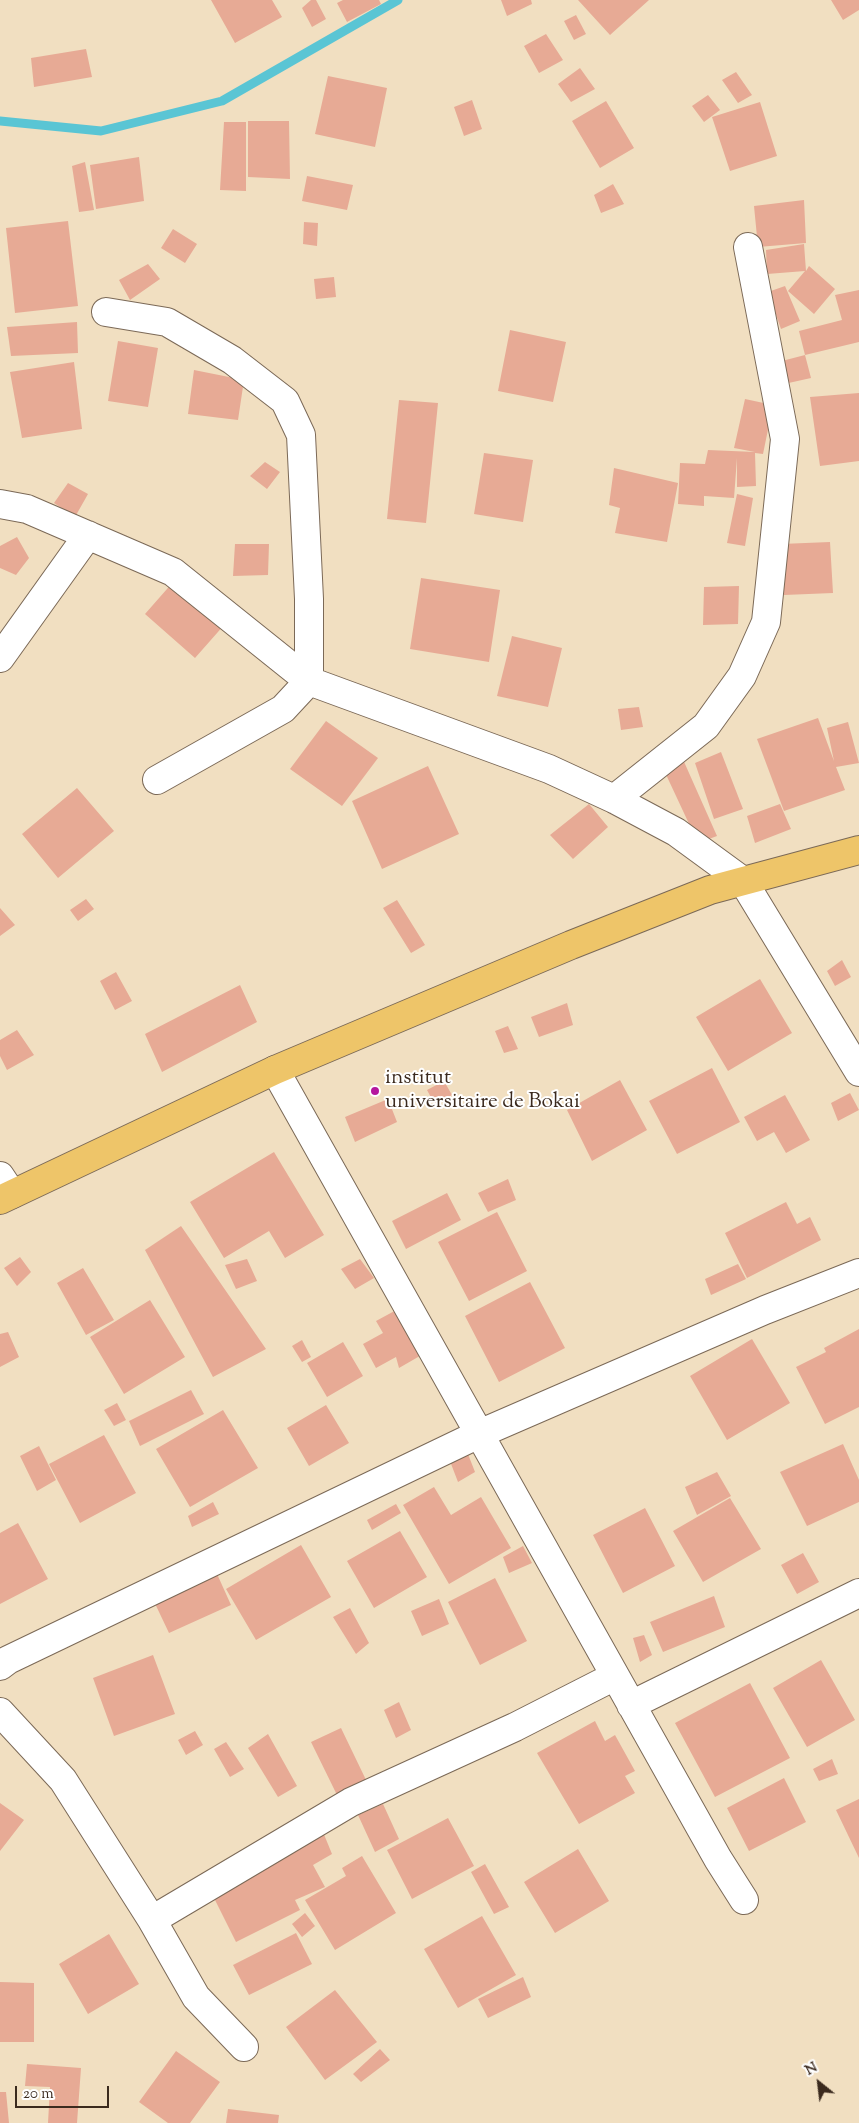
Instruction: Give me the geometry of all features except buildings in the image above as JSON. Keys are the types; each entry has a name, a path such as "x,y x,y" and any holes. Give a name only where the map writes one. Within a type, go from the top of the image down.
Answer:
{"highway":[{"path":"4,1190 275,1070 571,945 710,890 859,850"}],"street":[{"path":"614,799 706,726 742,676 766,622 785,439 748,247"},
{"path":"106,312 167,322 232,360 286,401 301,435 309,598 309,681 283,709 157,780"},
{"path":"0,504 27,509 173,572 309,681 549,769 614,799 676,832 743,880 859,1072"},
{"path":"0,658 88,535"},
{"path":"275,1070 718,1859 744,1900"},
{"path":"0,1666 8,1660 479,1434 765,1310 859,1273"},
{"path":"631,1704 859,1593"},
{"path":"152,1920 351,1802 516,1727 615,1676"},
{"path":"0,1712 63,1780 152,1920 196,1997 244,2047"}],"waterway":[{"path":"0,121 101,131 222,101 398,0"}],"place":[{"name":"institut universitaire de Bokai","path":"375,1091"}]}
